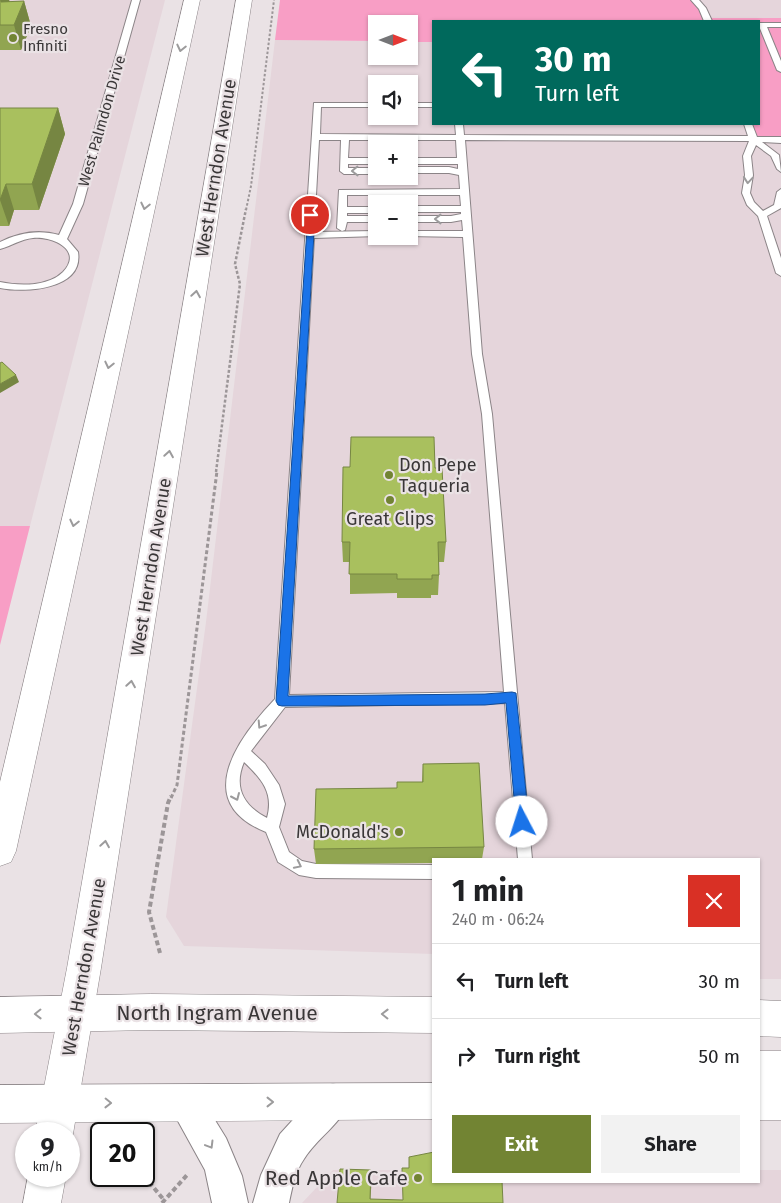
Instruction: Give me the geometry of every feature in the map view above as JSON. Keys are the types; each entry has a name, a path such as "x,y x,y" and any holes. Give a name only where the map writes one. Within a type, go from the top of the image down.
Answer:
{"main road":[{"path":"0,850 192,0"},
{"name":"West Herndon Avenue","path":"56,1118 76,1013 244,0"},
{"name":"North Ingram Avenue","path":"0,1015 76,1013 432,1014"},
{"path":"760,1018 781,1019"},
{"path":"760,1068 781,1068"},
{"path":"0,1104 56,1118 185,1103 432,1101"},
{"path":"760,1102 781,1102"},
{"path":"42,1203 45,1187"}],"street":[{"path":"270,1203 278,1174 292,1146 333,1101"},
{"path":"185,1103 218,1159 229,1189 230,1203"}],"lane":[{"name":"West Palmdon Drive","path":"62,240 78,204 136,0"},
{"path":"695,0 702,8 708,20"},
{"path":"781,25 762,25 781,70"},
{"path":"272,827 259,823 241,808 233,792 232,774 263,720 282,701 317,105 368,105"},
{"path":"418,105 432,105"},
{"path":"459,125 477,354 488,423 526,858"},
{"path":"748,125 754,140 775,155 781,169"},
{"path":"315,136 368,158"},
{"path":"418,152 725,138 781,140"},
{"path":"754,140 747,156 749,175 746,193 750,204 762,215 781,272"},
{"path":"345,149 368,146"},
{"path":"418,146 461,149"},
{"path":"345,149 461,149"},
{"path":"345,149 368,152"},
{"path":"345,149 344,171 368,171"},
{"path":"418,159 461,149"},
{"path":"418,170 449,170 463,174"},
{"path":"762,215 778,206 781,192"},
{"path":"418,209 465,205"},
{"path":"342,210 465,205"},
{"path":"418,219 451,219 465,205"},
{"path":"341,234 342,210"},
{"path":"342,210 368,210"},
{"path":"342,210 368,217"},
{"path":"309,235 368,234"},
{"path":"418,234 468,234"},
{"path":"0,246 23,236 37,235 62,240 70,246 74,255 72,264 66,273 40,287 24,289 0,285"},
{"path":"282,701 485,699 512,697"},
{"path":"243,752 260,768 272,785 278,804 272,827 283,857 299,868 316,871 432,872"}],"path":[{"path":"160,953 149,912 168,803 177,785 240,284 235,264 251,186 274,0"},
{"path":"153,1187 164,1200"}],"shaded area":[{"path":"0,0 165,0 30,526 0,526"},
{"path":"280,0 694,0 706,18 781,18 781,140 754,140 748,125 760,125 760,20 432,20 432,42 418,42 418,15 368,15 368,41 275,40"},
{"path":"694,0 781,0 781,18 706,18"},
{"path":"275,40 368,41 368,65 418,65 418,42 432,42 432,125 748,125 754,140 781,140 781,979 760,979 760,858 432,858 432,954 184,946 166,917 206,622"},
{"path":"0,526 30,526 0,645"},
{"path":"333,1170 432,1170 432,1183 760,1183 760,1170 781,1170 781,1203 302,1203"}],"building":[{"path":"0,0 1,2 24,1 14,25 0,25"},
{"path":"0,108 58,108 32,184 6,184 0,200"},
{"path":"2,362 16,375 0,384 0,363"},
{"path":"351,437 434,437 435,468 442,468 446,542 438,542 439,575 432,575 432,579 397,579 397,574 349,574 350,542 342,542 343,467 350,467"},
{"name":"McDonald's","path":"479,763 484,847 314,849 316,789 397,788 397,782 423,782 423,764"},
{"name":"Red Apple Cafe","path":"432,1152 432,1183 502,1183 503,1203 337,1203 340,1169 371,1170 370,1199 403,1200 402,1168 409,1168 409,1157"}],"place":[{"name":"Fresno Infiniti","path":"13,38"},
{"name":"Don Pepe Taqueria","path":"389,475"},
{"name":"Great Clips","path":"390,500"},
{"name":"McDonald's","path":"399,832"},
{"name":"Red Apple Cafe","path":"418,1178"}],"route":[{"path":"310,215 282,701 485,699 512,697 522,822"}]}
